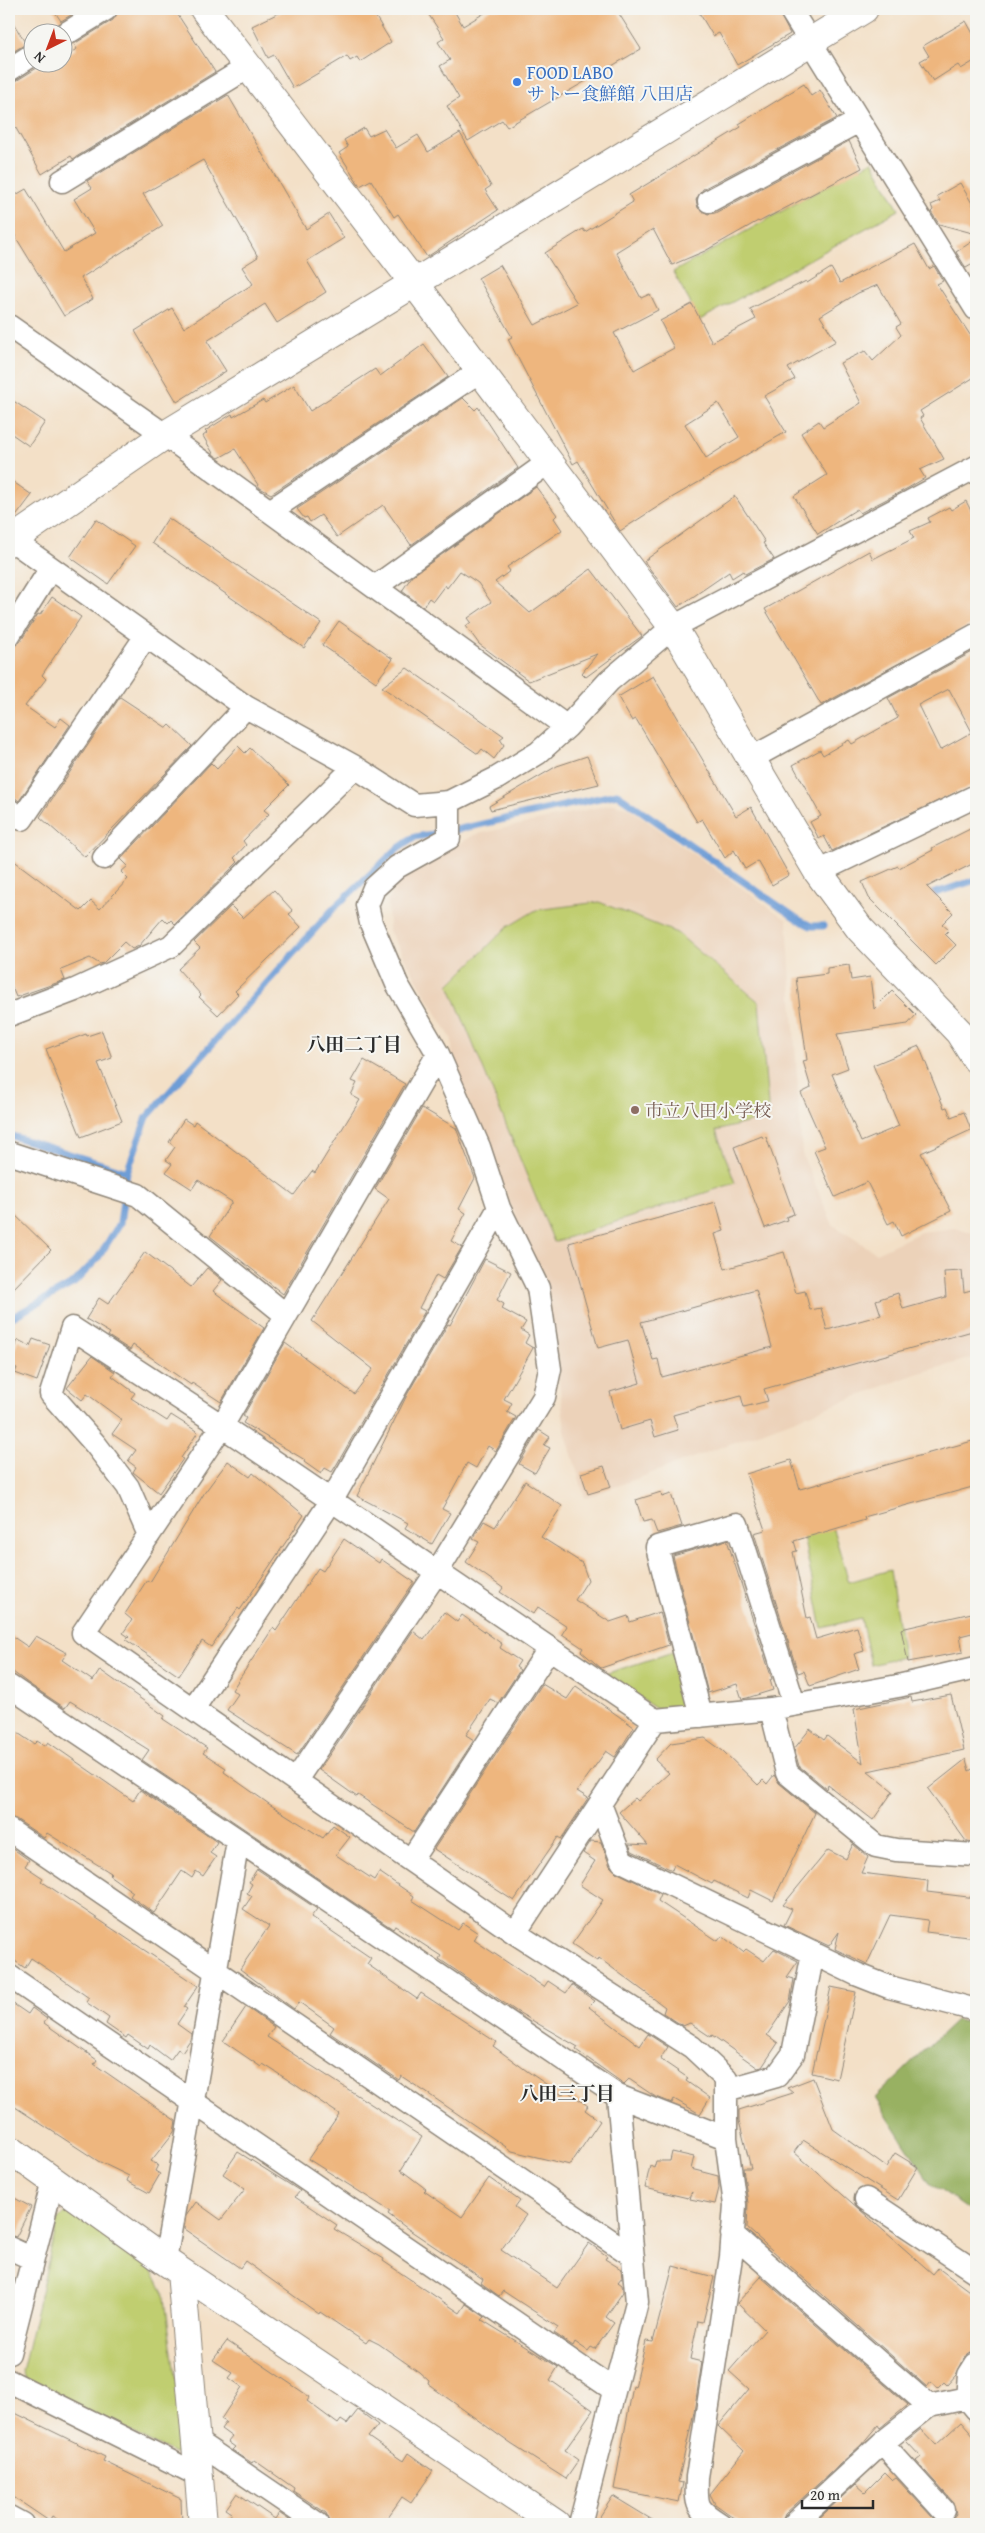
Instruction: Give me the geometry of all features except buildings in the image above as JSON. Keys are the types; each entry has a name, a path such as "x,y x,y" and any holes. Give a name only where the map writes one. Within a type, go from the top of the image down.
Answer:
{"street":[{"path":"72,30 106,9"},
{"path":"204,9 250,66 673,627 818,872 860,929 959,1032 976,1059"},
{"path":"790,9 976,309"},
{"path":"449,820 414,805 355,767 246,707 10,540 165,435 864,9"},
{"path":"9,70 22,62"},
{"path":"62,181 250,66"},
{"path":"708,201 859,121"},
{"path":"9,326 165,435 567,727"},
{"path":"270,511 480,371"},
{"path":"375,587 549,462"},
{"path":"296,1780 437,1572 544,1397 550,1369 538,1288 499,1208 479,1148 438,1054 397,984 371,923 367,905 374,888 396,867 449,838 449,820 496,778 538,753 567,727 609,681 673,627 976,467"},
{"path":"9,635 52,568"},
{"path":"750,759 976,635"},
{"path":"9,810 22,819 146,636"},
{"path":"104,858 246,707"},
{"path":"9,1015 75,990 171,946 355,767"},
{"path":"818,872 976,796"},
{"path":"438,1054 222,1426 83,1632 515,1932 692,2048 726,2079 726,2138 735,2205 696,2477 696,2499 703,2513 720,2524"},
{"path":"9,1154 138,1195 286,1314"},
{"path":"193,1709 332,1500 499,1208"},
{"path":"149,1535 128,1487 84,1431 50,1394 72,1328 222,1426 655,1720 771,1709 898,1686 976,1668"},
{"path":"701,1716 657,1547 737,1524 794,1704"},
{"path":"411,1860 549,1649"},
{"path":"9,1686 618,2096 726,2138"},
{"path":"771,1709 786,1773 876,1846 896,1850 976,1856"},
{"path":"515,1932 655,1720"},
{"path":"600,1804 622,1861 813,1953 888,1986 976,2010"},
{"path":"9,1830 633,2256"},
{"path":"203,2524 196,2442 172,2267 192,2102 238,1841"},
{"path":"726,2090 777,2076 793,2054 813,1953"},
{"path":"9,1976 614,2390"},
{"path":"580,2524 637,2302 618,2096"},
{"path":"9,2149 172,2267 556,2524"},
{"path":"9,2353 53,2180"},
{"path":"866,2199 976,2272"},
{"path":"732,2234 929,2406"},
{"path":"9,2248 33,2260"},
{"path":"794,2524 882,2443 929,2406 972,2404 969,2375 976,2364"},
{"path":"9,2381 198,2475"},
{"path":"196,2442 318,2524"},
{"path":"882,2443 943,2510"},
{"path":"9,2517 22,2524"}],"shaded area":[{"name":"市立八田小学校","path":"613,804 627,807 787,920 802,1154 833,1225 876,1253 921,1232 955,1228 976,1234 976,1357 916,1374 585,1498 565,1431 559,1381 542,1279 453,1066 452,1040 389,931 388,901 400,880 474,835"}],"green space":[{"path":"872,161 899,210 700,320 673,272"},
{"path":"599,902 677,933 759,1002 769,1117 716,1131 735,1183 554,1242 449,985 506,928 536,910"},
{"path":"832,1526 849,1582 890,1570 903,1657 871,1665 861,1618 822,1628 803,1536"},
{"path":"673,1652 690,1700 685,1708 662,1713 605,1674"},
{"path":"956,2020 976,2024 976,2215 931,2184 875,2098"},
{"path":"67,2211 134,2250 148,2266 160,2287 165,2299 184,2444 177,2455 26,2381 22,2371 58,2220"}],"waterway":[{"path":"451,831 617,794 799,920 811,926 823,926"},
{"path":"9,1319 74,1283 98,1258 120,1223 127,1172 147,1117 333,909 396,850 415,837 440,833"},
{"path":"926,896 976,880"},
{"path":"9,1135 127,1172"}],"place":[{"name":"FOOD LABO サトー食鮮館 八田店","path":"517,82"},
{"name":"市立八田小学校","path":"635,1110"}],"district":[{"name":"八田二丁目","path":"354,1044"},
{"name":"八田三丁目","path":"567,2093"}]}
